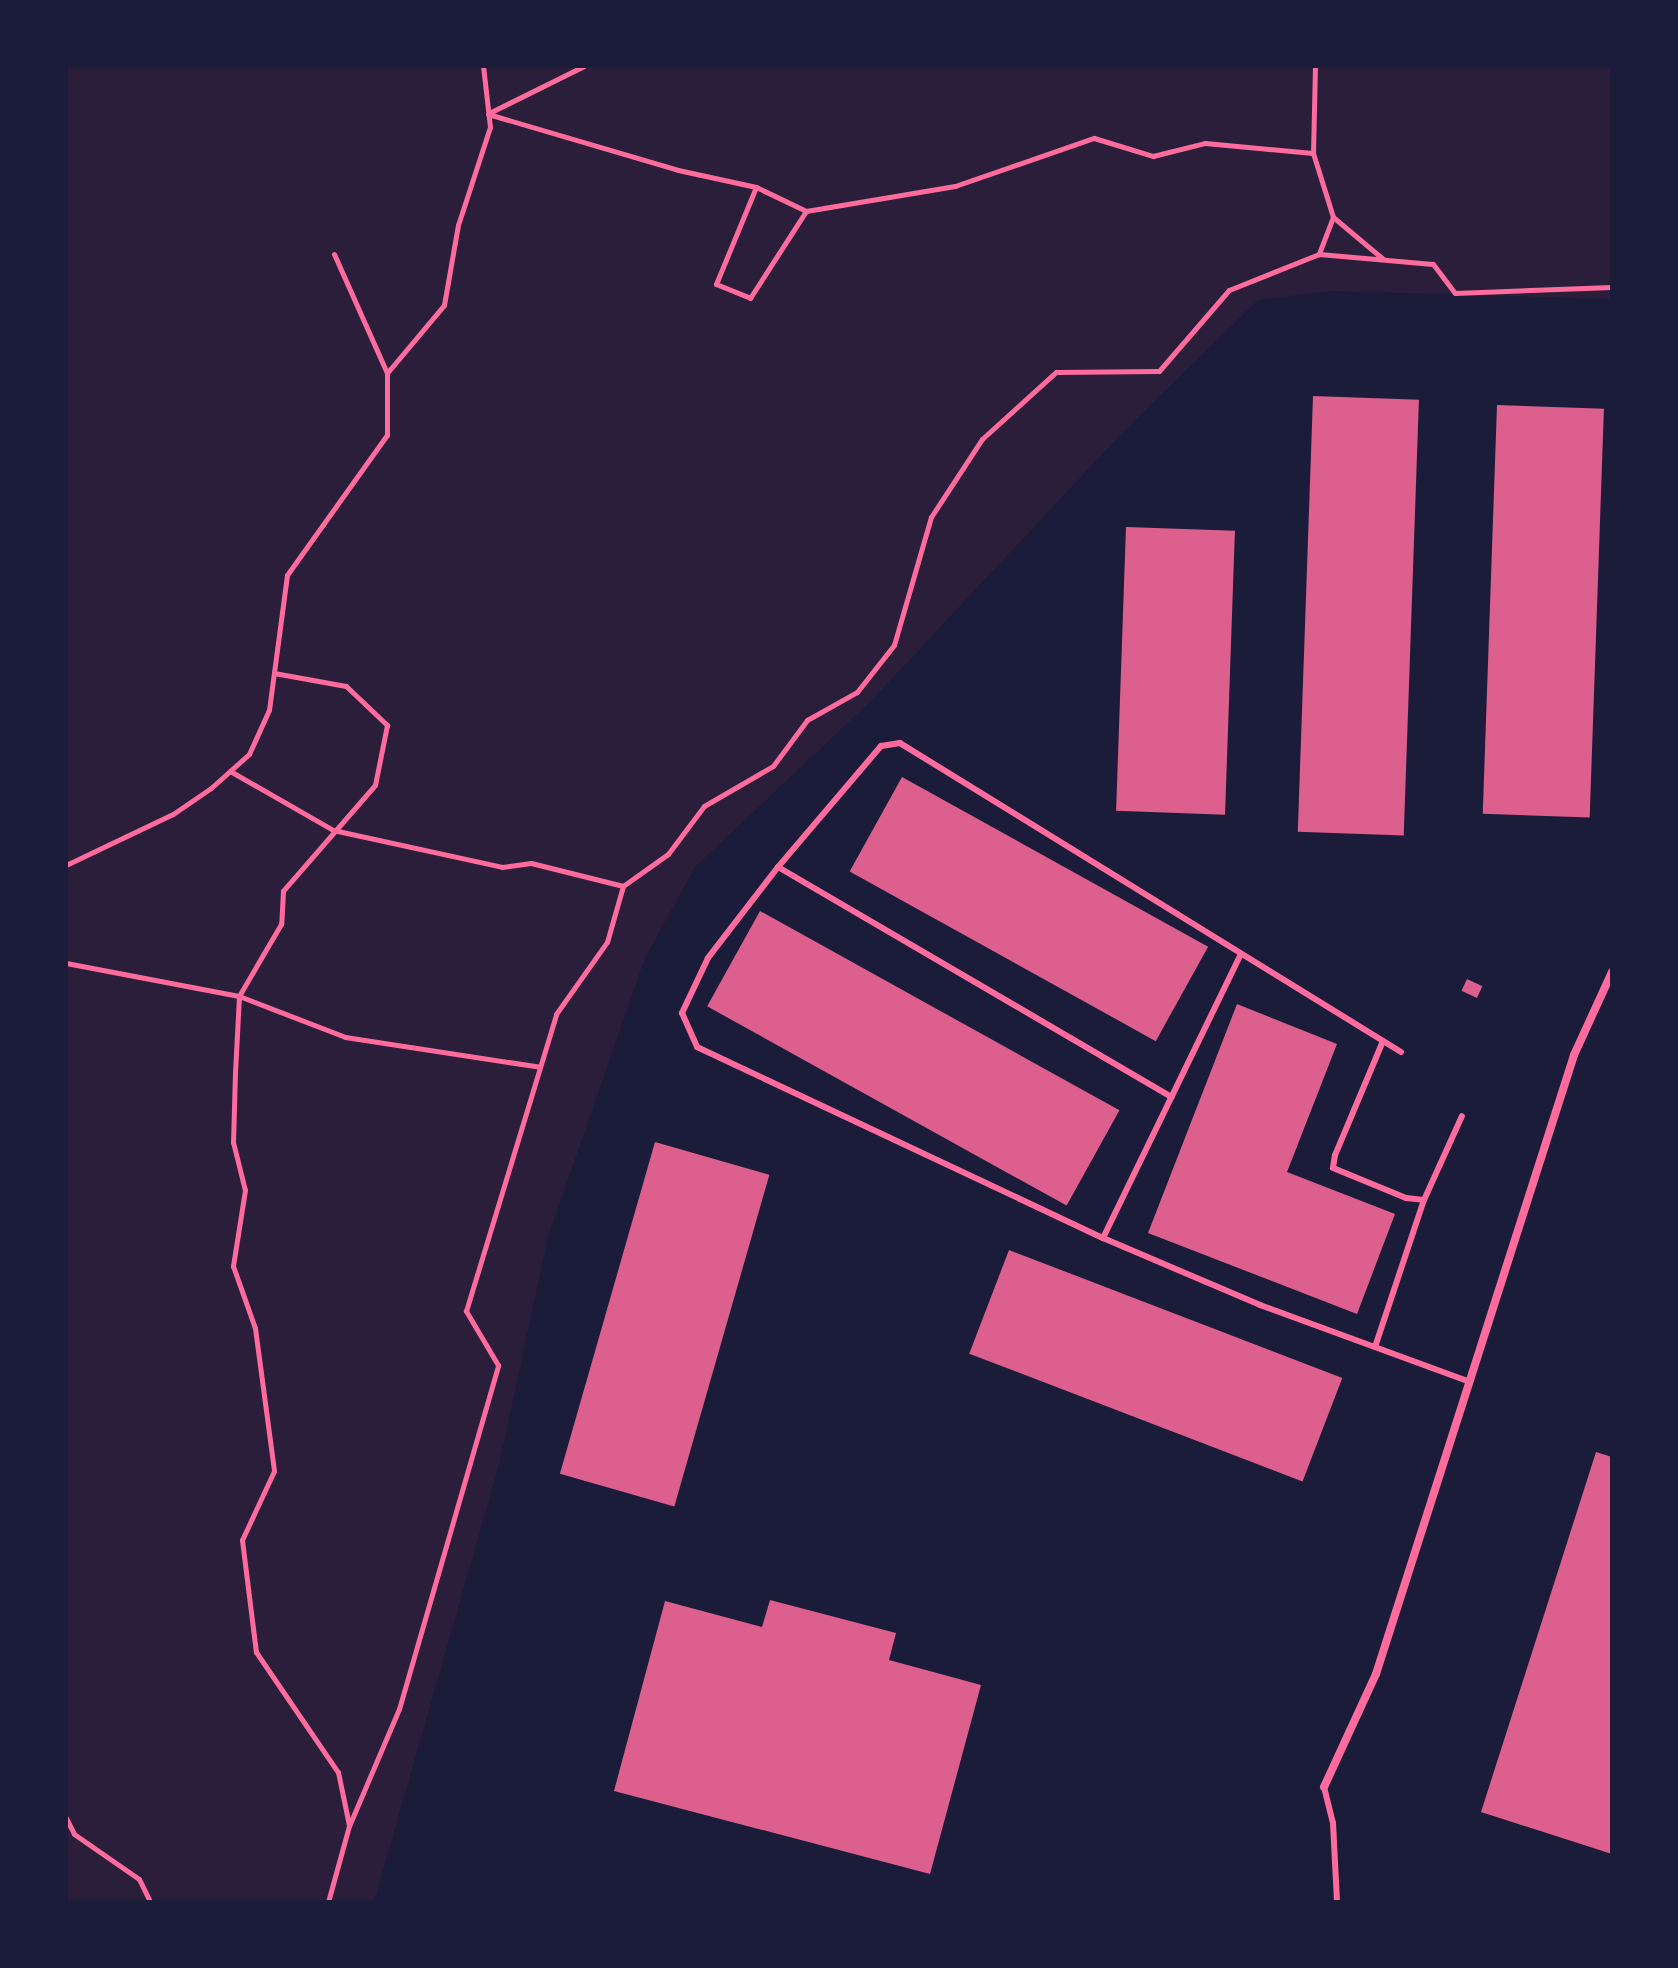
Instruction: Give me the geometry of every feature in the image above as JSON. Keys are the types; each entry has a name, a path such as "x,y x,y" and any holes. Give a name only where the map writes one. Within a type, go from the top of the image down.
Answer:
{"street":[{"path":"1324,1787 1376,1674 1574,1055 1612,972"}],"lane":[{"path":"1401,1052 900,743 881,746 778,867 708,958 682,1013 697,1047 1103,1238 1260,1305 1468,1381"},
{"path":"778,867 1172,1097"},
{"path":"1103,1238 1241,954"},
{"path":"1383,1041 1335,1155 1333,1168 1406,1198 1424,1200"},
{"path":"1375,1347 1424,1200 1462,1116"},
{"path":"1324,1787 1333,1823 1337,1902"}],"path":[{"path":"387,373 444,305 458,225 490,127 483,66"},
{"path":"488,114 584,66"},
{"path":"1315,66 1313,153 1333,217 1384,260"},
{"path":"488,114 678,170 756,187 806,211 955,186 1094,138 1153,156 1205,143 1313,153"},
{"path":"756,187 716,284 750,298 806,211"},
{"path":"1319,254 1333,217"},
{"path":"66,865 173,814 230,771 249,754 269,710 287,575 387,435 387,373 334,254"},
{"path":"328,1902 349,1826 399,1709 498,1365 466,1311 556,1014 607,942 623,886 668,854 704,806 773,766 807,720 857,692 894,645 931,517 982,439 1056,372 1159,371 1229,290 1319,254 1433,264 1455,293 1612,287"},
{"path":"274,673 346,686 387,725 375,785 283,891 281,924 239,996 233,1142 245,1190 233,1266 255,1328 274,1471 242,1540 256,1652 338,1772 349,1826"},
{"path":"230,771 333,830 502,867 531,863 623,886"},
{"path":"66,963 239,996 345,1037 540,1067"},
{"path":"66,1818 74,1834 139,1879 150,1902"}],"shaded area":[{"path":"66,66 1612,66 1612,299 1330,291 1258,300 1122,433 871,701 695,867 645,958 548,1237 499,1465 374,1902 66,1902"}],"building":[{"path":"1313,396 1419,400 1404,835 1298,832"},
{"path":"1497,405 1604,409 1590,817 1483,814"},
{"path":"1126,527 1235,531 1225,815 1116,811"},
{"path":"902,777 1208,947 1156,1041 850,871"},
{"path":"760,911 1119,1110 1067,1206 707,1006"},
{"path":"1467,979 1482,986 1477,998 1462,991"},
{"path":"1237,1004 1337,1044 1287,1172 1395,1214 1357,1314 1148,1233"},
{"path":"655,1142 769,1175 674,1506 560,1474"},
{"path":"1009,1250 1342,1378 1303,1482 969,1354"},
{"path":"1596,1452 1612,1457 1612,1854 1481,1812"},
{"path":"770,1600 896,1633 889,1660 981,1685 930,1874 614,1791 665,1601 762,1627"}]}
